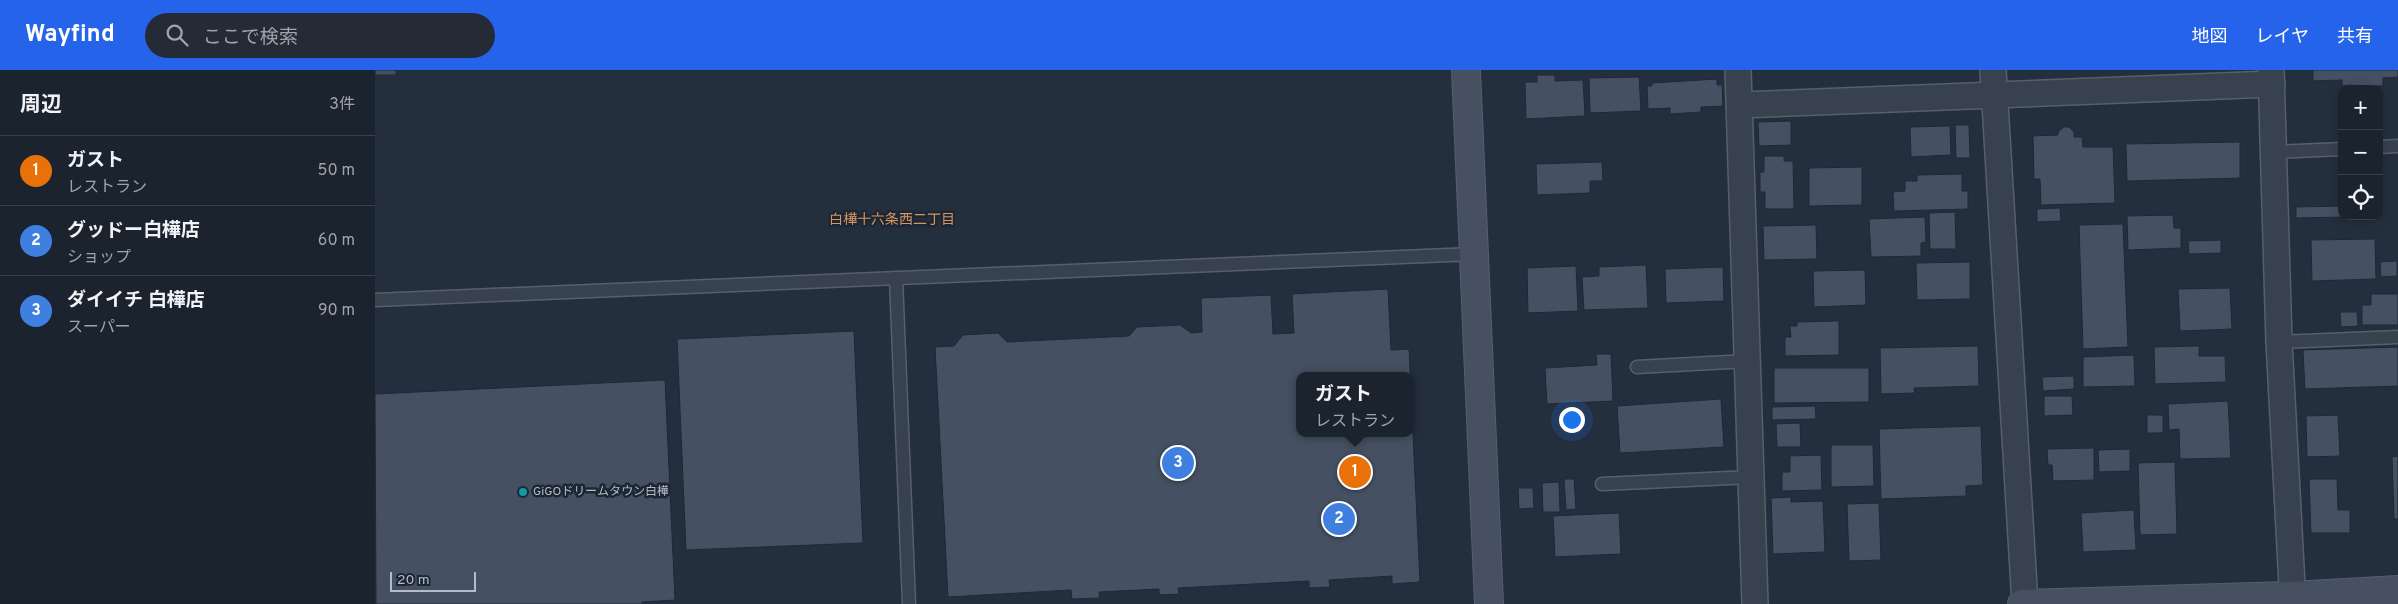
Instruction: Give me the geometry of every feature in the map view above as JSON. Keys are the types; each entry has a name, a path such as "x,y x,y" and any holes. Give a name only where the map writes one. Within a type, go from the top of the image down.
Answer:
{"street":[{"path":"1466,70 1489,604"},
{"path":"1739,70 1755,604"},
{"path":"1993,70 2024,604 2293,600 2398,590"},
{"path":"1741,105 1994,96 2271,77 2279,342 2293,600"}],"lane":[{"path":"2383,147 2398,146"},
{"path":"2274,152 2338,149"},
{"path":"375,300 1473,254"},
{"path":"896,278 909,604"},
{"path":"2279,342 2398,337"},
{"path":"1637,367 1747,361"},
{"path":"1602,484 1751,477"}],"building":[{"path":"375,70 396,70 396,75 375,75"},
{"path":"2313,70 2398,70 2398,77 2383,78 2383,85 2342,85 2342,80 2313,81"},
{"path":"1537,75 1555,75 1555,81 1583,80 1585,116 1526,119 1525,82 1537,82"},
{"path":"1639,77 1641,111 1590,113 1589,78"},
{"path":"1717,79 1717,85 1722,85 1723,106 1701,107 1701,112 1670,114 1670,108 1648,109 1647,86 1652,86 1652,83"},
{"path":"1791,121 1791,145 1759,146 1758,122"},
{"path":"1955,125 1969,125 1970,158 1956,158"},
{"path":"1950,126 1951,155 1911,157 1910,127"},
{"path":"2064,127 2069,127 2074,132 2074,137 2082,137 2083,147 2113,147 2115,203 2041,205 2040,179 2034,179 2033,136 2058,135 2058,132"},
{"path":"2240,142 2240,178 2127,181 2126,144"},
{"path":"1764,156 1784,156 1784,161 1793,161 1794,209 1765,209 1765,192 1760,192 1760,172 1764,172"},
{"path":"1602,162 1603,181 1590,181 1590,193 1537,195 1536,164"},
{"path":"1862,167 1862,205 1809,206 1809,168"},
{"path":"1962,174 1962,191 1968,191 1968,209 1894,211 1893,192 1905,191 1905,181 1917,181 1917,175"},
{"path":"2338,206 2338,217 2296,218 2296,207"},
{"path":"2060,208 2061,221 2037,222 2037,209"},
{"path":"1955,212 1956,249 1930,249 1929,213"},
{"path":"2173,215 2174,228 2181,228 2181,248 2128,250 2127,216"},
{"path":"1925,217 1926,242 1921,243 1921,256 1871,257 1869,219"},
{"path":"2123,224 2128,347 2083,349 2079,225"},
{"path":"1816,225 1817,259 1764,260 1763,226"},
{"path":"2375,239 2376,279 2312,281 2311,240"},
{"path":"2221,240 2221,253 2189,254 2188,241"},
{"path":"2397,261 2397,276 2381,277 2380,262"},
{"path":"1970,262 1970,299 1917,300 1916,263"},
{"path":"1646,265 1648,308 1584,310 1582,277 1599,276 1599,267"},
{"path":"1576,266 1578,311 1528,313 1527,268"},
{"path":"1723,267 1724,301 1666,303 1665,269"},
{"path":"1865,270 1866,305 1814,307 1813,271"},
{"path":"2230,288 2232,329 2180,331 2178,289"},
{"path":"1388,289 1391,350 1409,349 1410,372 1296,372 1296,437 1413,437 1420,582 1392,584 1392,576 1329,580 1330,587 1309,588 1309,581 1178,588 1179,594 1159,595 1159,589 1099,592 1100,598 1072,599 1071,590 948,597 935,347 954,346 963,335 998,333 1007,342 1129,336 1137,327 1180,325 1191,333 1202,332 1201,298 1271,295 1273,334 1294,333 1292,294"},
{"path":"2371,294 2398,294 2398,325 2362,325 2362,305 2371,305"},
{"path":"2340,312 2357,312 2358,326 2341,327"},
{"path":"1839,321 1839,355 1785,356 1785,337 1791,337 1790,326 1797,326 1797,322"},
{"path":"854,331 863,543 686,550 677,339"},
{"path":"1978,346 1979,386 1914,388 1915,393 1881,394 1880,348"},
{"path":"2199,346 2199,356 2225,356 2226,382 2155,384 2154,347"},
{"path":"2398,347 2398,386 2305,389 2303,350"},
{"path":"1596,354 1611,354 1613,401 1547,404 1545,368 1597,365"},
{"path":"2134,355 2135,386 2083,387 2083,357"},
{"path":"1774,368 1869,368 1869,402 1774,403"},
{"path":"2074,376 2074,389 2043,391 2042,377"},
{"name":"GiGOドリームタウン白樺","path":"665,380 675,600 642,602 642,604 376,604 375,394"},
{"path":"2044,396 2072,396 2073,415 2044,416"},
{"path":"1721,399 1724,447 1620,453 1617,406"},
{"path":"2228,401 2231,458 2180,459 2179,429 2169,430 2168,404"},
{"path":"1815,406 1816,419 1772,420 1772,407"},
{"path":"2147,415 2163,415 2163,433 2147,433"},
{"path":"2338,415 2340,456 2307,457 2306,416"},
{"path":"1800,423 1801,447 1777,447 1776,424"},
{"path":"1981,426 1983,485 1966,486 1966,496 1881,499 1879,429"},
{"path":"1831,445 1873,445 1874,486 1831,487"},
{"path":"2094,448 2094,480 2053,481 2052,465 2048,465 2047,449"},
{"path":"2130,449 2130,471 2099,472 2098,450"},
{"path":"1821,455 1822,490 1782,491 1782,472 1790,472 1790,456"},
{"path":"2398,456 2398,519 2394,519 2392,457"},
{"path":"2175,462 2177,534 2140,535 2138,463"},
{"path":"1564,479 1574,479 1576,509 1566,510"},
{"path":"2309,479 2337,479 2338,510 2350,510 2350,533 2311,533"},
{"path":"1559,482 1560,512 1543,512 1542,483"},
{"path":"1518,488 1533,488 1534,508 1519,509"},
{"path":"1791,497 1791,502 1823,501 1825,552 1773,554 1771,498"},
{"path":"1879,503 1881,560 1849,561 1847,504"},
{"path":"2134,510 2136,550 2083,552 2081,513"},
{"path":"1619,513 1621,554 1555,557 1553,516"}],"place":[{"name":"ダイイチ 白樺店","path":"1178,463"},
{"name":"ガスト","path":"1355,472"},
{"name":"GiGOドリームタウン白樺","path":"523,492"},
{"name":"グッドー白樺店","path":"1339,519"}],"district":[{"name":"白樺十六条西二丁目","path":"892,220"}]}
